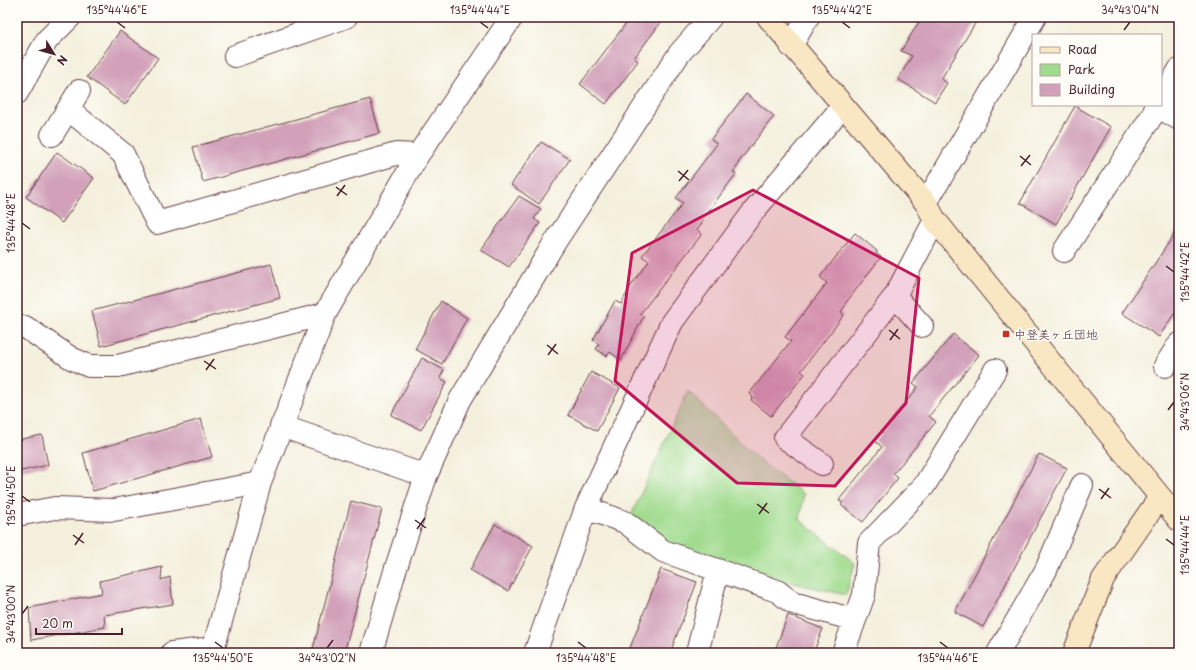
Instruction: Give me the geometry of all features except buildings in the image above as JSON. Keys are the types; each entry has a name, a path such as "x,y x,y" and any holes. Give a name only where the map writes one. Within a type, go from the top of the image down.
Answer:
{"street":[{"path":"17,93 47,40 70,17"},
{"path":"235,56 346,17"},
{"path":"172,653 212,651 260,483 325,314 418,155 512,17"},
{"path":"371,653 395,571 426,476 460,400 555,242 679,54 711,17"},
{"path":"768,17 930,211 1179,520"},
{"path":"791,46 808,17"},
{"path":"822,464 785,438 895,296 930,211 1032,28"},
{"path":"1162,98 1179,70"},
{"path":"52,135 78,91"},
{"path":"535,653 586,508 672,322 753,212 843,106"},
{"path":"1064,251 1157,106"},
{"path":"1161,106 1179,119"},
{"path":"68,109 123,154 157,223 396,154 418,155"},
{"path":"895,296 922,326"},
{"path":"25,327 71,358 89,366 118,366 325,314"},
{"path":"1165,366 1179,344"},
{"path":"843,653 864,595 869,543 924,486 995,370"},
{"path":"281,426 426,476"},
{"path":"17,515 55,508 114,510 260,483"},
{"path":"998,653 1046,570 1082,485"},
{"path":"1074,653 1103,579 1160,497"},
{"path":"586,508 625,522 663,551 777,591 792,603 855,620"},
{"path":"697,653 718,570"}],"highlighted area":[{"path":"753,190 919,278 906,403 835,486 737,483 615,381 632,253"}],"green space":[{"path":"688,391 761,462 804,494 800,520 855,563 846,595 775,579 665,542 630,518"}],"place":[{"name":"中登美ヶ丘団地","path":"1006,334"}]}
